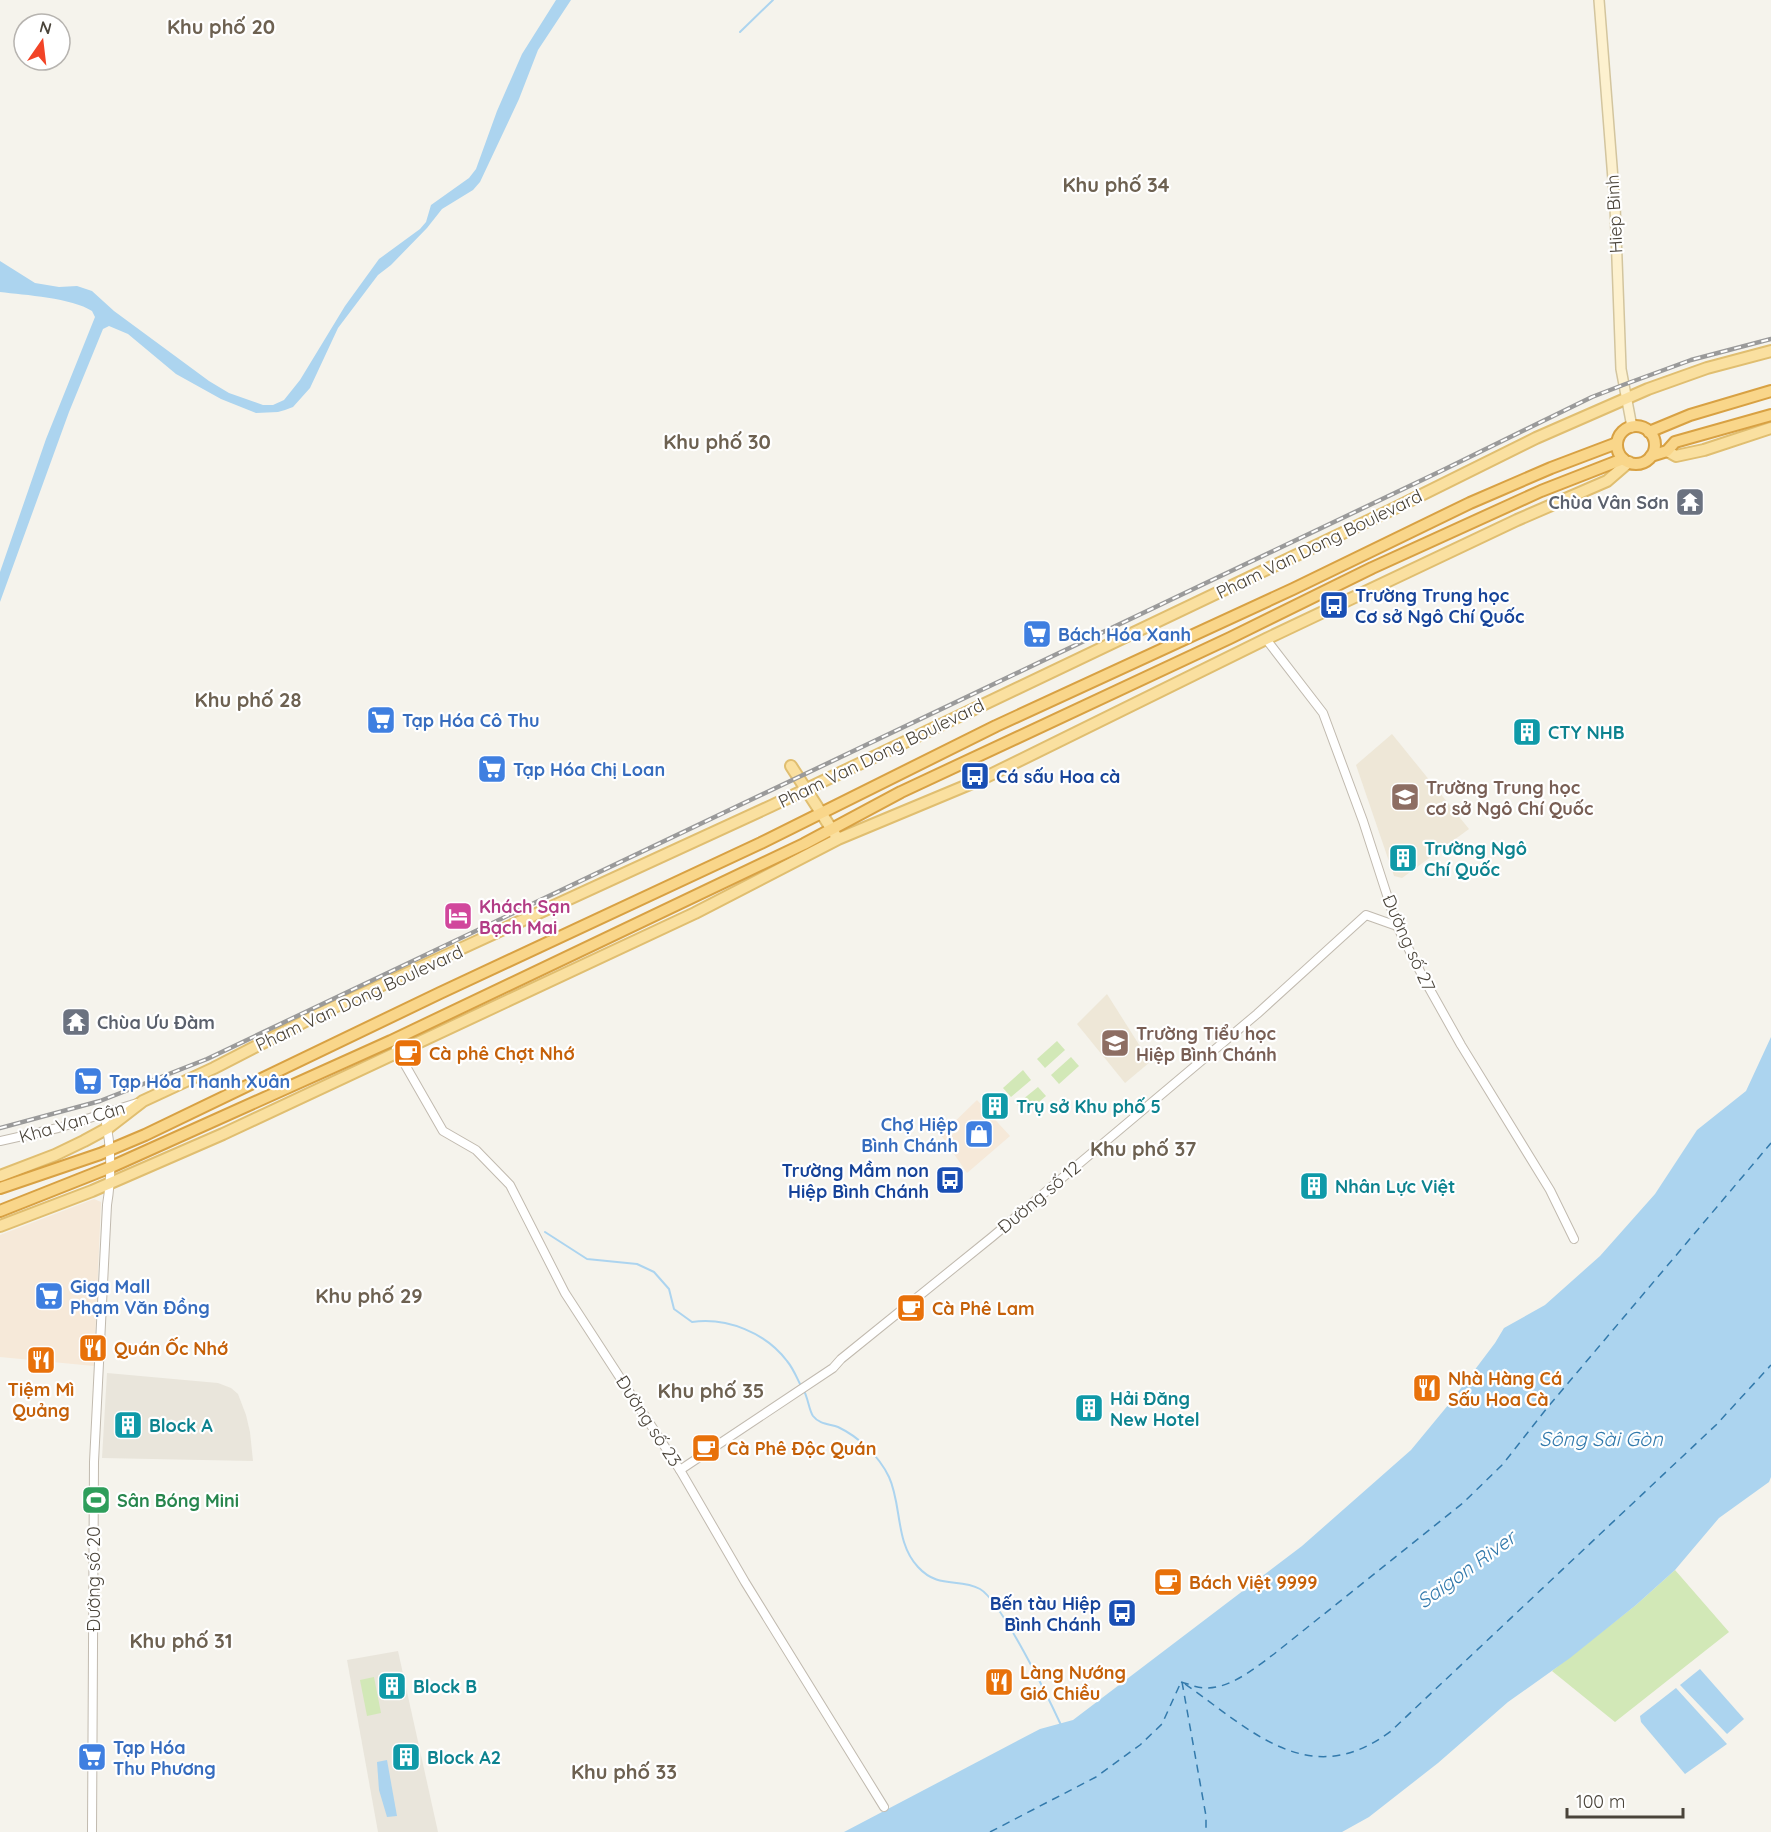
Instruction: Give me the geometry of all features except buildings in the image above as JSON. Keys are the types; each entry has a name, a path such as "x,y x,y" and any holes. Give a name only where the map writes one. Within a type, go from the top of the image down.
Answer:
{"highway":[{"path":"1649,432 1690,415 1771,391"},
{"path":"4,1210 111,1167 391,1041 664,912 901,792 1230,638 1372,568 1541,491 1626,460 1641,463 1650,456 1667,451 1675,442 1771,415"},
{"path":"1626,460 1618,450 1617,443 1622,432 1632,426 1643,427 1649,432 1654,444 1650,456"},
{"name":"Pham Van Dong Boulevard","path":"0,1188 110,1150 145,1135 820,813 996,726 1293,589 1470,503 1617,443"}],"main road":[{"name":"Hiep Binh","path":"1599,0 1615,205 1621,364 1632,426"},
{"name":"Pham Van Dong Boulevard","path":"0,1176 55,1155 108,1128 143,1101 214,1068 319,1014 611,881 1391,510 1536,438 1626,398 1707,368 1771,351"},
{"path":"1667,451 1676,456 1704,450 1771,428"},
{"path":"0,1226 110,1184 695,913 838,839 982,779 1266,639 1517,520 1607,481 1626,460"},
{"path":"791,766 838,839"},
{"path":"4,1210 14,1221"}],"street":[{"name":"Đường số 27","path":"1266,639 1323,714 1363,821 1397,926 1461,1045 1550,1190 1574,1239"},
{"name":"Đường số 12","path":"680,1470 819,1379 1257,1014 1366,915 1397,926"},
{"name":"Đường số 23","path":"391,1041 443,1131 476,1150 510,1185 565,1293 680,1470 745,1582 884,1807"},
{"name":"Kha Vạn Cân","path":"0,1141 58,1128 143,1101"},
{"name":"Đường số 20","path":"92,1832 94,1462 107,1205 111,1167 108,1128 104,1114"}],"shaded area":[{"name":"Trường Trung học cơ sở Ngô Chí Quốc","path":"1392,734 1469,829 1402,878 1394,876 1356,765"},
{"name":"Trường Tiểu học Hiệp Bình Chánh","path":"1107,994 1150,1062 1125,1083 1077,1024"},
{"name":"Chợ Hiệp Bình Chánh","path":"977,1100 1010,1136 967,1173 941,1135"},
{"name":"Giga Mall Phạm Văn Đồng","path":"94,1199 101,1202 94,1366 0,1357 0,1235"},
{"path":"107,1373 218,1383 231,1388 238,1394 246,1415 253,1461 102,1458"},
{"path":"398,1651 438,1832 378,1832 347,1660"}],"green space":[{"path":"1057,1041 1065,1050 1045,1068 1037,1059"},
{"path":"1071,1057 1079,1066 1059,1084 1051,1075"},
{"path":"1023,1070 1031,1080 1011,1097 1003,1088"},
{"path":"1038,1087 1046,1096 1025,1114 1017,1104"},
{"path":"1675,1570 1729,1632 1615,1722 1552,1671 1636,1605"},
{"path":"374,1677 381,1713 367,1716 360,1680"}],"water":[{"path":"556,0 571,0 538,50 519,99 480,182 473,190 442,209 427,228 378,275 338,328 310,388 293,407 278,412 256,413 221,399 176,374 128,334 109,326 103,329 69,412 0,602 0,572 46,439 95,317 92,311 73,303 0,292 0,261 35,283 59,287 77,286 92,291 114,311 209,381 229,393 263,405 273,405 284,400 300,380 345,306 379,259 420,229 426,222 431,205 469,178 476,169 497,111 522,54"},
{"name":"Sông Sài Gòn","path":"1771,1037 1771,1477 1769,1482 1719,1518 1675,1570 1636,1605 1570,1658 1508,1702 1438,1763 1369,1817 1342,1832 844,1832 1040,1729 1073,1720 1302,1546 1411,1450 1449,1404 1504,1328 1545,1305 1600,1256 1655,1194 1697,1130 1746,1091"},
{"path":"1700,1669 1744,1719 1727,1734 1680,1685"},
{"path":"1676,1688 1727,1744 1685,1774 1641,1722 1640,1716"},
{"path":"387,1760 397,1816 387,1817 379,1790 377,1762"}],"waterway":[{"path":"740,32 773,0"},
{"path":"545,1232 587,1259 637,1264 654,1272 669,1289 674,1309 692,1322 719,1322 757,1335 768,1342 787,1361 801,1386"},
{"path":"804,1391 815,1419 838,1427 853,1436 868,1448 885,1469 893,1488 906,1547 918,1567 926,1574 941,1581 972,1586 980,1589 989,1597 1012,1630 1061,1725"}],"ferry route":[{"path":"1181,1682 1205,1688 1214,1687 1224,1685 1250,1671 1463,1503 1503,1464 1547,1408 1771,1143"},
{"path":"1185,1684 1258,1736 1283,1748 1308,1755 1334,1756 1362,1748 1391,1731 1717,1424 1771,1365"},
{"path":"990,1832 1096,1777 1140,1745 1162,1724 1181,1682"},
{"path":"1182,1682 1206,1816 1206,1832"}],"railway":[{"path":"0,1128 100,1101 207,1059 1592,397 1691,360 1771,339"}],"place":[{"name":"Chùa Vân Sơn","path":"1690,502"},
{"name":"Trường Trung học Cơ sở Ngô Chí Quốc","path":"1334,605"},
{"name":"Bách Hóa Xanh","path":"1037,634"},
{"name":"Tạp Hóa Cô Thu","path":"381,720"},
{"name":"CTY NHB","path":"1527,732"},
{"name":"Tạp Hóa Chị Loan","path":"492,769"},
{"name":"Cá sấu Hoa cà","path":"975,776"},
{"name":"Trường Trung học cơ sở Ngô Chí Quốc","path":"1405,797"},
{"name":"Trường Ngô Chí Quốc","path":"1403,858"},
{"name":"Khách Sạn Bạch Mai","path":"458,916"},
{"name":"Chùa Ưu Đàm","path":"76,1022"},
{"name":"Trường Tiểu học Hiệp Bình Chánh","path":"1115,1043"},
{"name":"Cà phê Chợt Nhớ","path":"408,1053"},
{"name":"Tạp Hóa Thanh Xuân","path":"88,1081"},
{"name":"Trụ sở Khu phố 5","path":"995,1106"},
{"name":"Chợ Hiệp Bình Chánh","path":"979,1134"},
{"name":"Trường Mầm non Hiệp Bình Chánh","path":"950,1180"},
{"name":"Nhân Lực Việt","path":"1314,1186"},
{"name":"Giga Mall Phạm Văn Đồng","path":"49,1296"},
{"name":"Cà Phê Lam","path":"911,1308"},
{"name":"Quán Ốc Nhớ","path":"93,1348"},
{"name":"Tiệm Mì Quảng","path":"41,1360"},
{"name":"Nhà Hàng Cá Sấu Hoa Cà","path":"1427,1388"},
{"name":"Hải Đăng New Hotel","path":"1089,1408"},
{"name":"Block A","path":"128,1425"},
{"name":"Cà Phê Độc Quán","path":"706,1448"},
{"name":"Sân Bóng Mini","path":"96,1500"},
{"name":"Bách Việt 9999","path":"1168,1582"},
{"name":"Bến tàu Hiệp Bình Chánh","path":"1122,1613"},
{"name":"Làng Nướng Gió Chiều","path":"999,1682"},
{"name":"Block B","path":"392,1686"},
{"name":"Tạp Hóa Thu Phương","path":"92,1757"},
{"name":"Block A2","path":"406,1757"}],"district":[{"name":"Khu phố 20","path":"221,26"},
{"name":"Khu phố 34","path":"1116,184"},
{"name":"Khu phố 30","path":"717,441"},
{"name":"Khu phố 28","path":"248,699"},
{"name":"Khu phố 37","path":"1143,1148"},
{"name":"Khu phố 29","path":"369,1295"},
{"name":"Khu phố 35","path":"711,1390"},
{"name":"Khu phố 31","path":"181,1640"},
{"name":"Khu phố 33","path":"624,1771"}],"water label":[{"name":"Saigon River","path":"1466,1569"}]}
